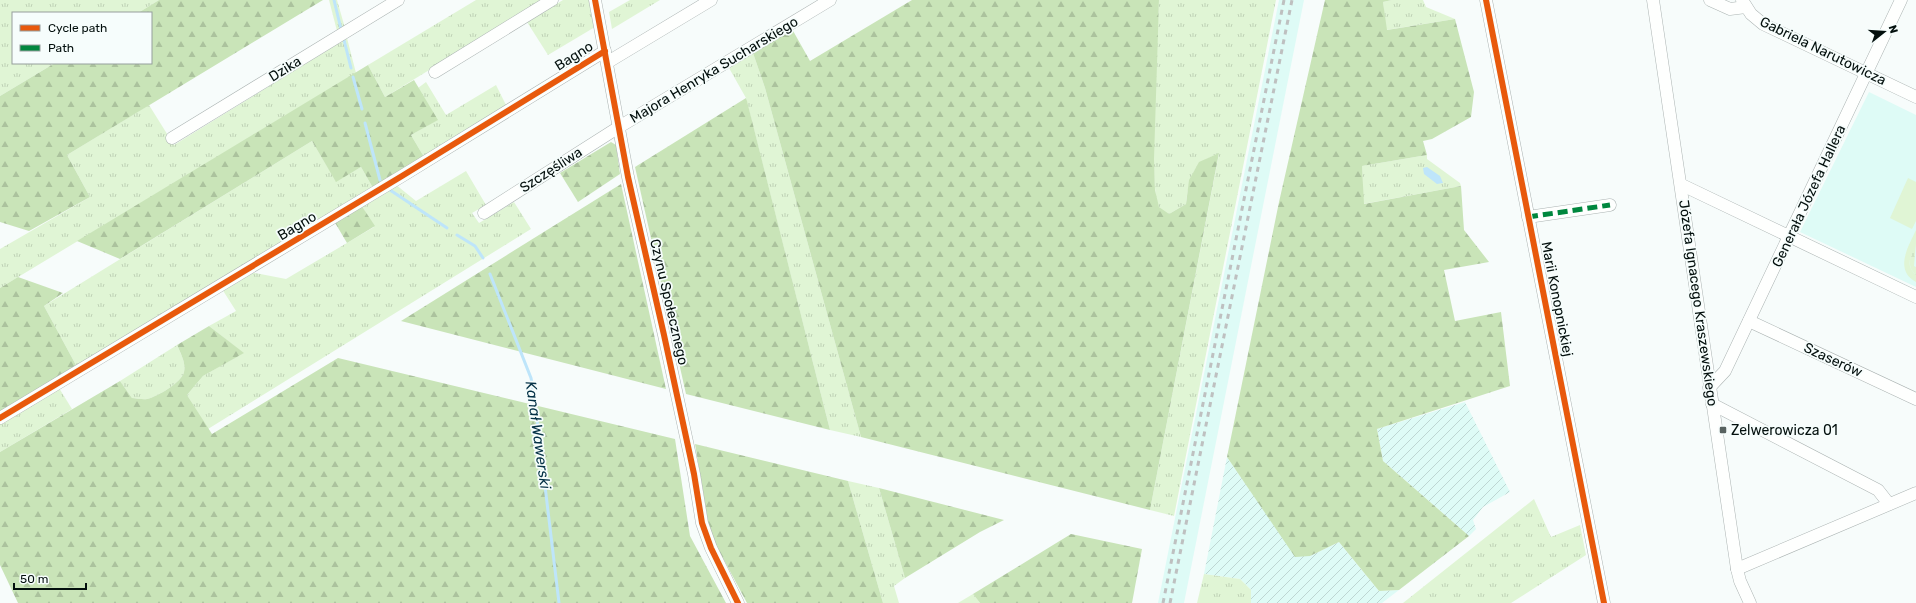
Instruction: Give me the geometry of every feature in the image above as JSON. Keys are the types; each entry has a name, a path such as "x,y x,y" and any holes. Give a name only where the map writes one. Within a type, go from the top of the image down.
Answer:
{"street":[{"name":"Dzika","path":"172,138 398,0"},
{"path":"435,72 552,0"},
{"name":"Czynu Społecznego","path":"595,0 607,56 628,177 692,467 702,523 711,548 738,603"},
{"name":"Bagno","path":"0,418 396,180 607,56 711,0"},
{"name":"Majora Henryka Sucharskiego","path":"619,127 830,0"},
{"name":"Marii Konopnickiej","path":"1486,0 1604,603"},
{"name":"Józefa Ignacego Kraszewskiego","path":"1653,0 1682,185 1709,388 1737,569 1740,581 1750,603"},
{"name":"Gabriela Narutowicza","path":"1710,0 1730,9 1744,4 1753,16 1763,24 1916,97"},
{"name":"Generała Józefa Hallera","path":"1709,388 1725,371 1750,321 1901,0"},
{"name":"Szczęśliwa","path":"484,213 619,127"},
{"path":"1682,185 1916,297"},
{"path":"1684,207 1702,195"},
{"path":"1528,217 1610,206"},
{"name":"Szaserów","path":"1750,321 1916,399"},
{"path":"1712,404 1878,490 1889,504"},
{"path":"1737,569 1916,493"}],"shaded area":[{"path":"1279,0 1304,0 1184,603 1158,603"},
{"path":"1869,92 1916,115 1916,287 1800,232"},
{"path":"1465,402 1510,492 1483,507 1473,520 1476,529 1469,536 1383,461 1377,429"},
{"path":"1227,457 1295,556 1310,556 1339,542 1379,591 1399,590 1382,603 1251,603 1251,590 1240,579 1204,574"}],"green space":[{"path":"0,0 159,0 140,12 12,12 12,64 53,64 0,96"},
{"path":"159,0 323,0 67,155 90,197 29,231 0,222 0,96 53,64 152,64 152,12 140,12"},
{"path":"329,0 337,0 345,28 337,31"},
{"path":"476,0 544,0 385,97 368,65"},
{"path":"563,0 590,0 595,27 548,55 527,22"},
{"path":"630,0 660,0 612,29 609,12"},
{"path":"912,0 1159,0 1154,159 1155,190 1159,207 1169,214 1186,204 1189,180 1199,162 1219,153 1150,510 861,437 765,88 753,53 792,29 810,61"},
{"path":"1159,0 1276,0 1174,516 1150,510 1219,154 1210,157 1197,166 1191,179 1186,204 1169,214 1159,207 1156,195 1154,172 1154,142"},
{"path":"1325,0 1392,0 1383,2 1387,30 1455,19 1474,92 1471,117 1432,139 1423,141 1427,155 1362,166 1364,204 1461,186 1464,230 1489,262 1444,270 1455,321 1501,312 1510,386 1377,429 1383,461 1469,536 1399,590 1379,591 1339,542 1310,556 1295,557 1227,457 1279,202"},
{"path":"1392,0 1423,0 1426,7 1455,19 1386,30 1383,2"},
{"path":"347,38 356,73 0,288 0,249 90,197 67,155 149,105 174,145"},
{"path":"753,53 765,88 861,437 830,430 746,98 729,68"},
{"path":"368,65 385,97 414,80 438,120 411,135 424,157 373,188 361,167 336,182 312,141 120,259 77,241"},
{"path":"426,82 446,115 496,85 507,107 424,157 411,135 437,120 418,88"},
{"path":"746,98 830,430 686,394 635,167"},
{"path":"312,141 336,181 361,167 373,188 77,367 44,306"},
{"path":"611,142 616,145 620,174 578,202 560,173"},
{"path":"1427,155 1427,159 1460,183 1461,186 1363,204 1362,166"},
{"path":"466,171 486,205 472,213 479,223 514,202 531,229 208,429 187,395 203,376 243,353 209,326 236,311 222,289 250,272 286,279 374,227 361,205 395,184 416,201"},
{"path":"1908,178 1916,182 1916,221 1912,229 1890,218"},
{"path":"621,184 666,389 401,321"},
{"path":"361,205 375,226 347,243 334,221"},
{"path":"1916,230 1916,244 1911,256 1910,267 1916,275 1916,282 1909,277 1904,265 1907,251"},
{"path":"1916,243 1914,266 1916,267 1916,275 1911,267 1910,260"},
{"path":"18,277 63,293 44,306 77,367 0,414 0,288"},
{"path":"209,326 244,353 203,376 187,395 212,434 338,358 675,439 690,536 726,603 18,603 0,565 0,452 120,381 132,398 147,399 163,392 179,380 184,372 184,362 177,345"},
{"path":"177,345 183,358 184,365 184,372 179,380 163,392 151,398 132,398 120,381"},
{"path":"59,388 72,409 0,452 0,423"},
{"path":"695,444 848,481 883,603 747,603 710,534"},
{"path":"848,481 879,488 905,578 894,586 899,603 883,603"},
{"path":"879,488 1004,520 980,532 905,578"},
{"path":"1534,499 1551,537 1580,525 1586,555 1511,603 1403,603"},
{"path":"1071,534 1142,549 1132,603 980,603 973,594"},
{"path":"1204,574 1240,579 1251,590 1251,603 1197,603"},
{"path":"973,594 980,603 958,603"}],"water":[{"path":"1427,167 1440,176 1443,183 1437,184 1424,174 1423,168"}],"waterway":[{"name":"Kanał Wawerski","path":"334,0 341,29"},
{"name":"Kanał Wawerski","path":"344,40 351,68"},
{"name":"Kanał Wawerski","path":"353,77 362,109"},
{"name":"Kanał Wawerski","path":"365,123 380,180"},
{"name":"Kanał Wawerski","path":"390,190 447,228"},
{"name":"Kanał Wawerski","path":"457,235 475,246 483,258"},
{"name":"Kanał Wawerski","path":"490,274 531,378 559,603"}],"railway":[{"path":"1163,603 1284,0"},
{"path":"1170,603 1292,0"}],"marked path":[{"path":"1528,217 1610,205"}],"cycle path":[{"path":"595,0 628,177 694,474 702,523 711,548 738,603"},
{"path":"1486,0 1604,603"},
{"path":"0,418 402,176 605,51"}],"place":[{"name":"Zelwerowicza 01","path":"1723,430"}]}
